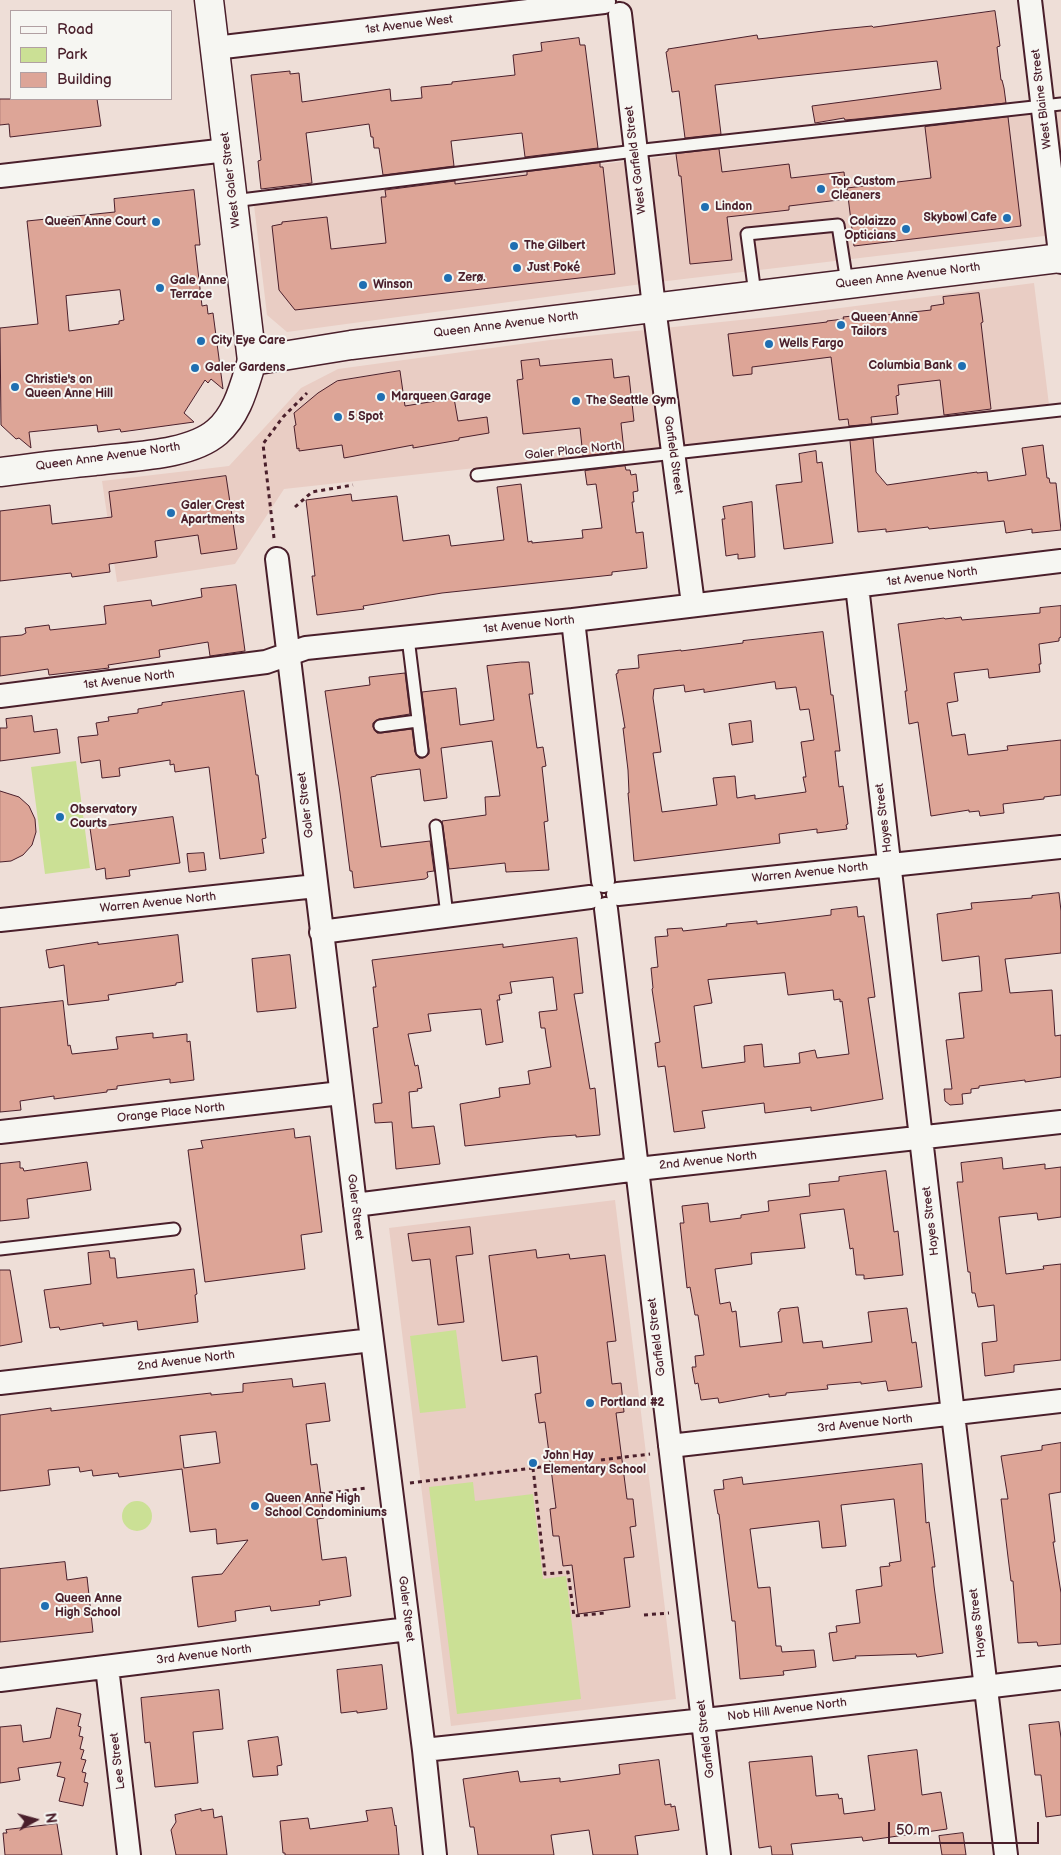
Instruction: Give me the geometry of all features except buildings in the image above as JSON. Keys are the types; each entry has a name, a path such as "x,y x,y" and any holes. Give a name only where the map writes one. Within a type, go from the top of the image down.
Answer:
{"main road":[{"name":"West Galer Street","path":"209,0 252,361"},
{"name":"Queen Anne Avenue North","path":"0,472 147,454 197,443 216,432 230,417 240,399 252,361 351,344 755,294 1061,259"}],"street":[{"name":"West Blaine Street","path":"1030,0 1052,105 1061,259"},
{"name":"1st Avenue West","path":"215,48 615,4"},
{"name":"West Garfield Street","path":"615,4 654,307"},
{"path":"0,176 227,150"},
{"name":"Garfield Street","path":"654,307 693,604"},
{"name":"Galer Street","path":"276,553 341,1093 424,1750 435,1855"},
{"name":"1st Avenue North","path":"0,696 266,662 306,648 573,620 1061,561"},
{"name":"Hayes Street","path":"857,586 1006,1855"},
{"name":"Garfield Street","path":"573,620 604,895 638,1169 660,1450 703,1720 719,1855"},
{"name":"Warren Avenue North","path":"322,932 604,895 1061,846"},
{"name":"Warren Avenue North","path":"0,920 316,886"},
{"name":"Orange Place North","path":"0,1132 341,1093"},
{"name":"2nd Avenue North","path":"355,1205 638,1169 1061,1122"},
{"name":"2nd Avenue North","path":"0,1383 372,1340"},
{"name":"3rd Avenue North","path":"660,1450 1061,1401"},
{"name":"3rd Avenue North","path":"0,1680 408,1629"},
{"name":"Lee Street","path":"107,1667 128,1855"},
{"name":"Nob Hill Avenue North","path":"424,1750 703,1720 1061,1678"}],"lane":[{"path":"233,201 635,151 1052,105"},
{"path":"755,294 747,234 838,225 847,283"},
{"name":"Galer Place North","path":"477,476 1061,410"},
{"path":"408,638 422,751"},
{"path":"380,726 417,722"},
{"path":"436,826 447,915"},
{"path":"0,1249 174,1229"}],"path":[{"path":"276,553 263,444 283,417 307,393"},
{"path":"295,506 312,492 353,485"},
{"path":"600,1460 660,1450"},
{"path":"410,1483 550,1466"},
{"path":"533,1468 545,1574 568,1572 574,1616 605,1613"},
{"path":"321,1494 367,1488"},
{"path":"644,1615 670,1613"}],"shaded area":[{"path":"1061,110 1061,234 642,284 287,332 267,315 254,205"},
{"path":"1034,283 1049,405 284,489 235,564 117,582 102,481 229,466 301,388 338,369 550,340 778,316"},
{"name":"John Hay Elementary School","path":"615,1200 676,1699 451,1726 389,1228"}],"green space":[{"name":"Observatory Courts","path":"76,761 90,868 45,874 31,767"},
{"path":"456,1330 466,1408 420,1413 410,1336"},
{"path":"473,1482 475,1501 533,1494 543,1579 566,1576 581,1699 457,1714 429,1487"},
{"path":"137,1501 143,1502 151,1510 151,1522 143,1530 137,1531 131,1530 123,1522 122,1516 123,1510 131,1502"}],"place":[{"name":"Top Custom Cleaners","path":"821,189"},
{"name":"Lindon","path":"705,207"},
{"name":"Skybowl Cafe","path":"1007,218"},
{"name":"Queen Anne Court","path":"156,222"},
{"name":"Colaizzo Opticians","path":"906,229"},
{"name":"The Gilbert","path":"514,246"},
{"name":"Just Poké","path":"517,268"},
{"name":"Zerø.","path":"448,278"},
{"name":"Winson","path":"363,285"},
{"name":"Gale Anne Terrace","path":"160,288"},
{"name":"Queen Anne Tailors","path":"841,325"},
{"name":"City Eye Care","path":"201,341"},
{"name":"Wells Fargo","path":"769,344"},
{"name":"Columbia Bank","path":"962,366"},
{"name":"Galer Gardens","path":"195,368"},
{"name":"Christie's on Queen Anne Hill","path":"15,387"},
{"name":"Marqueen Garage","path":"381,397"},
{"name":"The Seattle Gym","path":"576,401"},
{"name":"5 Spot","path":"338,417"},
{"name":"Galer Crest Apartments","path":"171,513"},
{"name":"Observatory Courts","path":"60,817"},
{"name":"Portland #2","path":"590,1403"},
{"name":"John Hay Elementary School","path":"533,1463"},
{"name":"Queen Anne High School Condominiums","path":"255,1506"},
{"name":"Queen Anne High School","path":"45,1606"}]}
